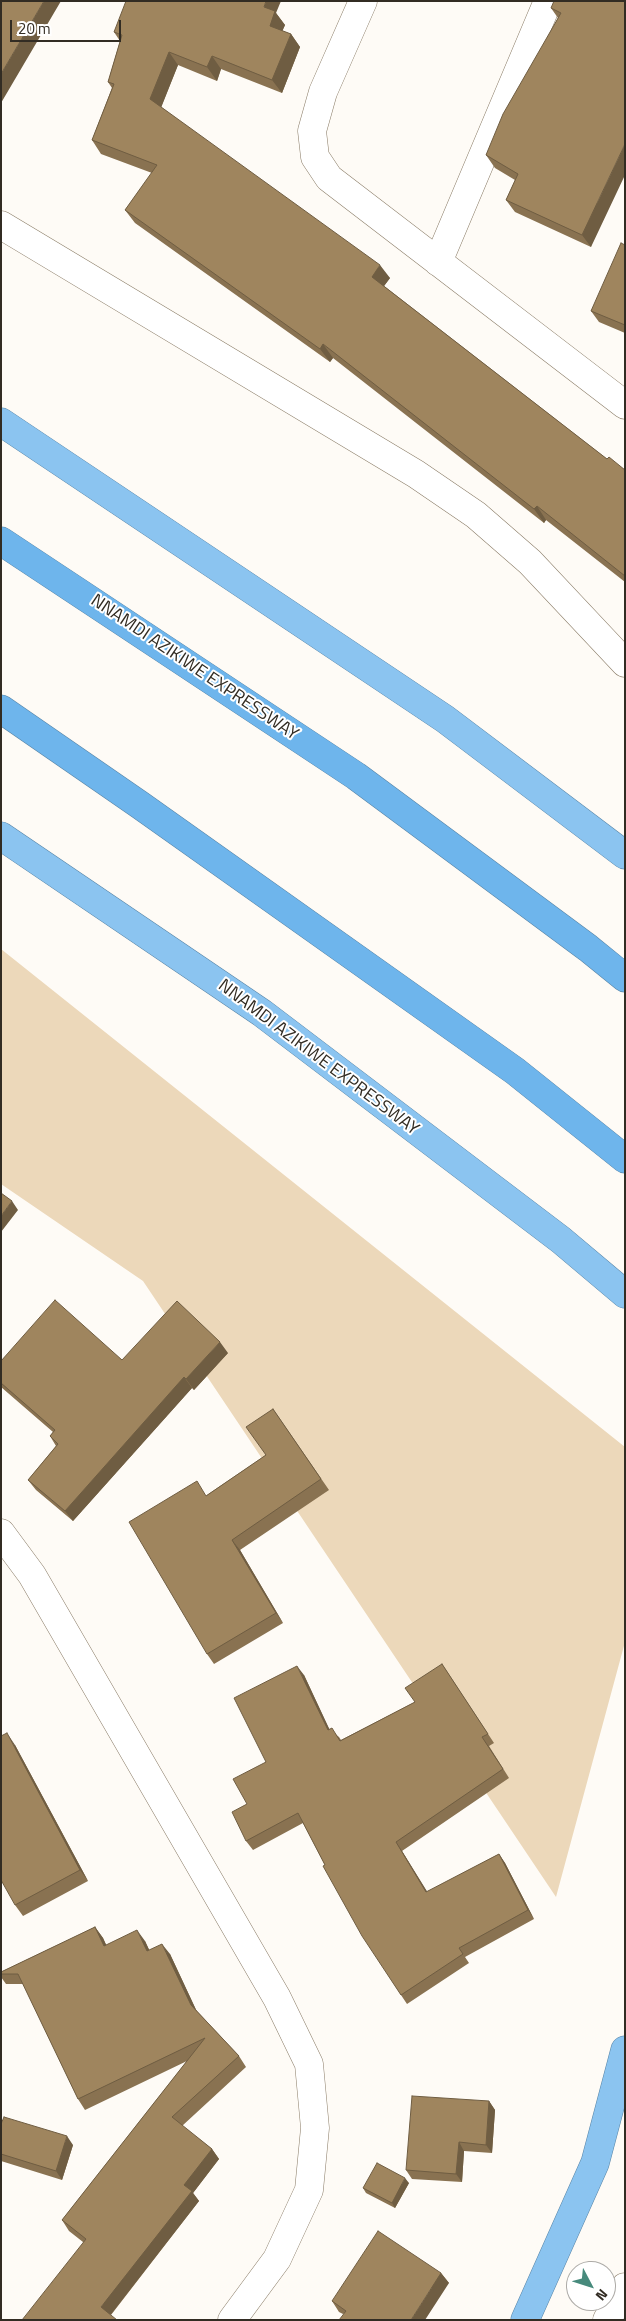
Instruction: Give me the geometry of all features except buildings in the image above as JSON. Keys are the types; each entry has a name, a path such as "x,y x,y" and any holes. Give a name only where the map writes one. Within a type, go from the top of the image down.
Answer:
{"highway":[{"path":"1,422 445,719 625,855"},
{"name":"NNAMDI AZIKIWE EXPRESSWAY","path":"1,541 356,776 588,948 625,978"},
{"path":"1,709 140,805 515,1071 625,1159"},
{"name":"NNAMDI AZIKIWE EXPRESSWAY","path":"1,836 262,1013 561,1240 625,1294"},
{"path":"603,1276 625,1310"},
{"path":"526,2320 595,2163 625,2050"}],"street":[{"path":"364,1 323,92 312,131 314,157 328,178 625,405"},
{"path":"438,262 548,1"},
{"path":"1,225 407,469 476,515 530,562 625,663"},
{"path":"1,1533 32,1575 277,1998 309,2064 315,2128 309,2190 277,2259 232,2320"},
{"path":"607,2320 625,2287"}],"shaded area":[{"path":"1,949 625,1447 625,1642 556,1897 143,1281 1,1184"}]}
